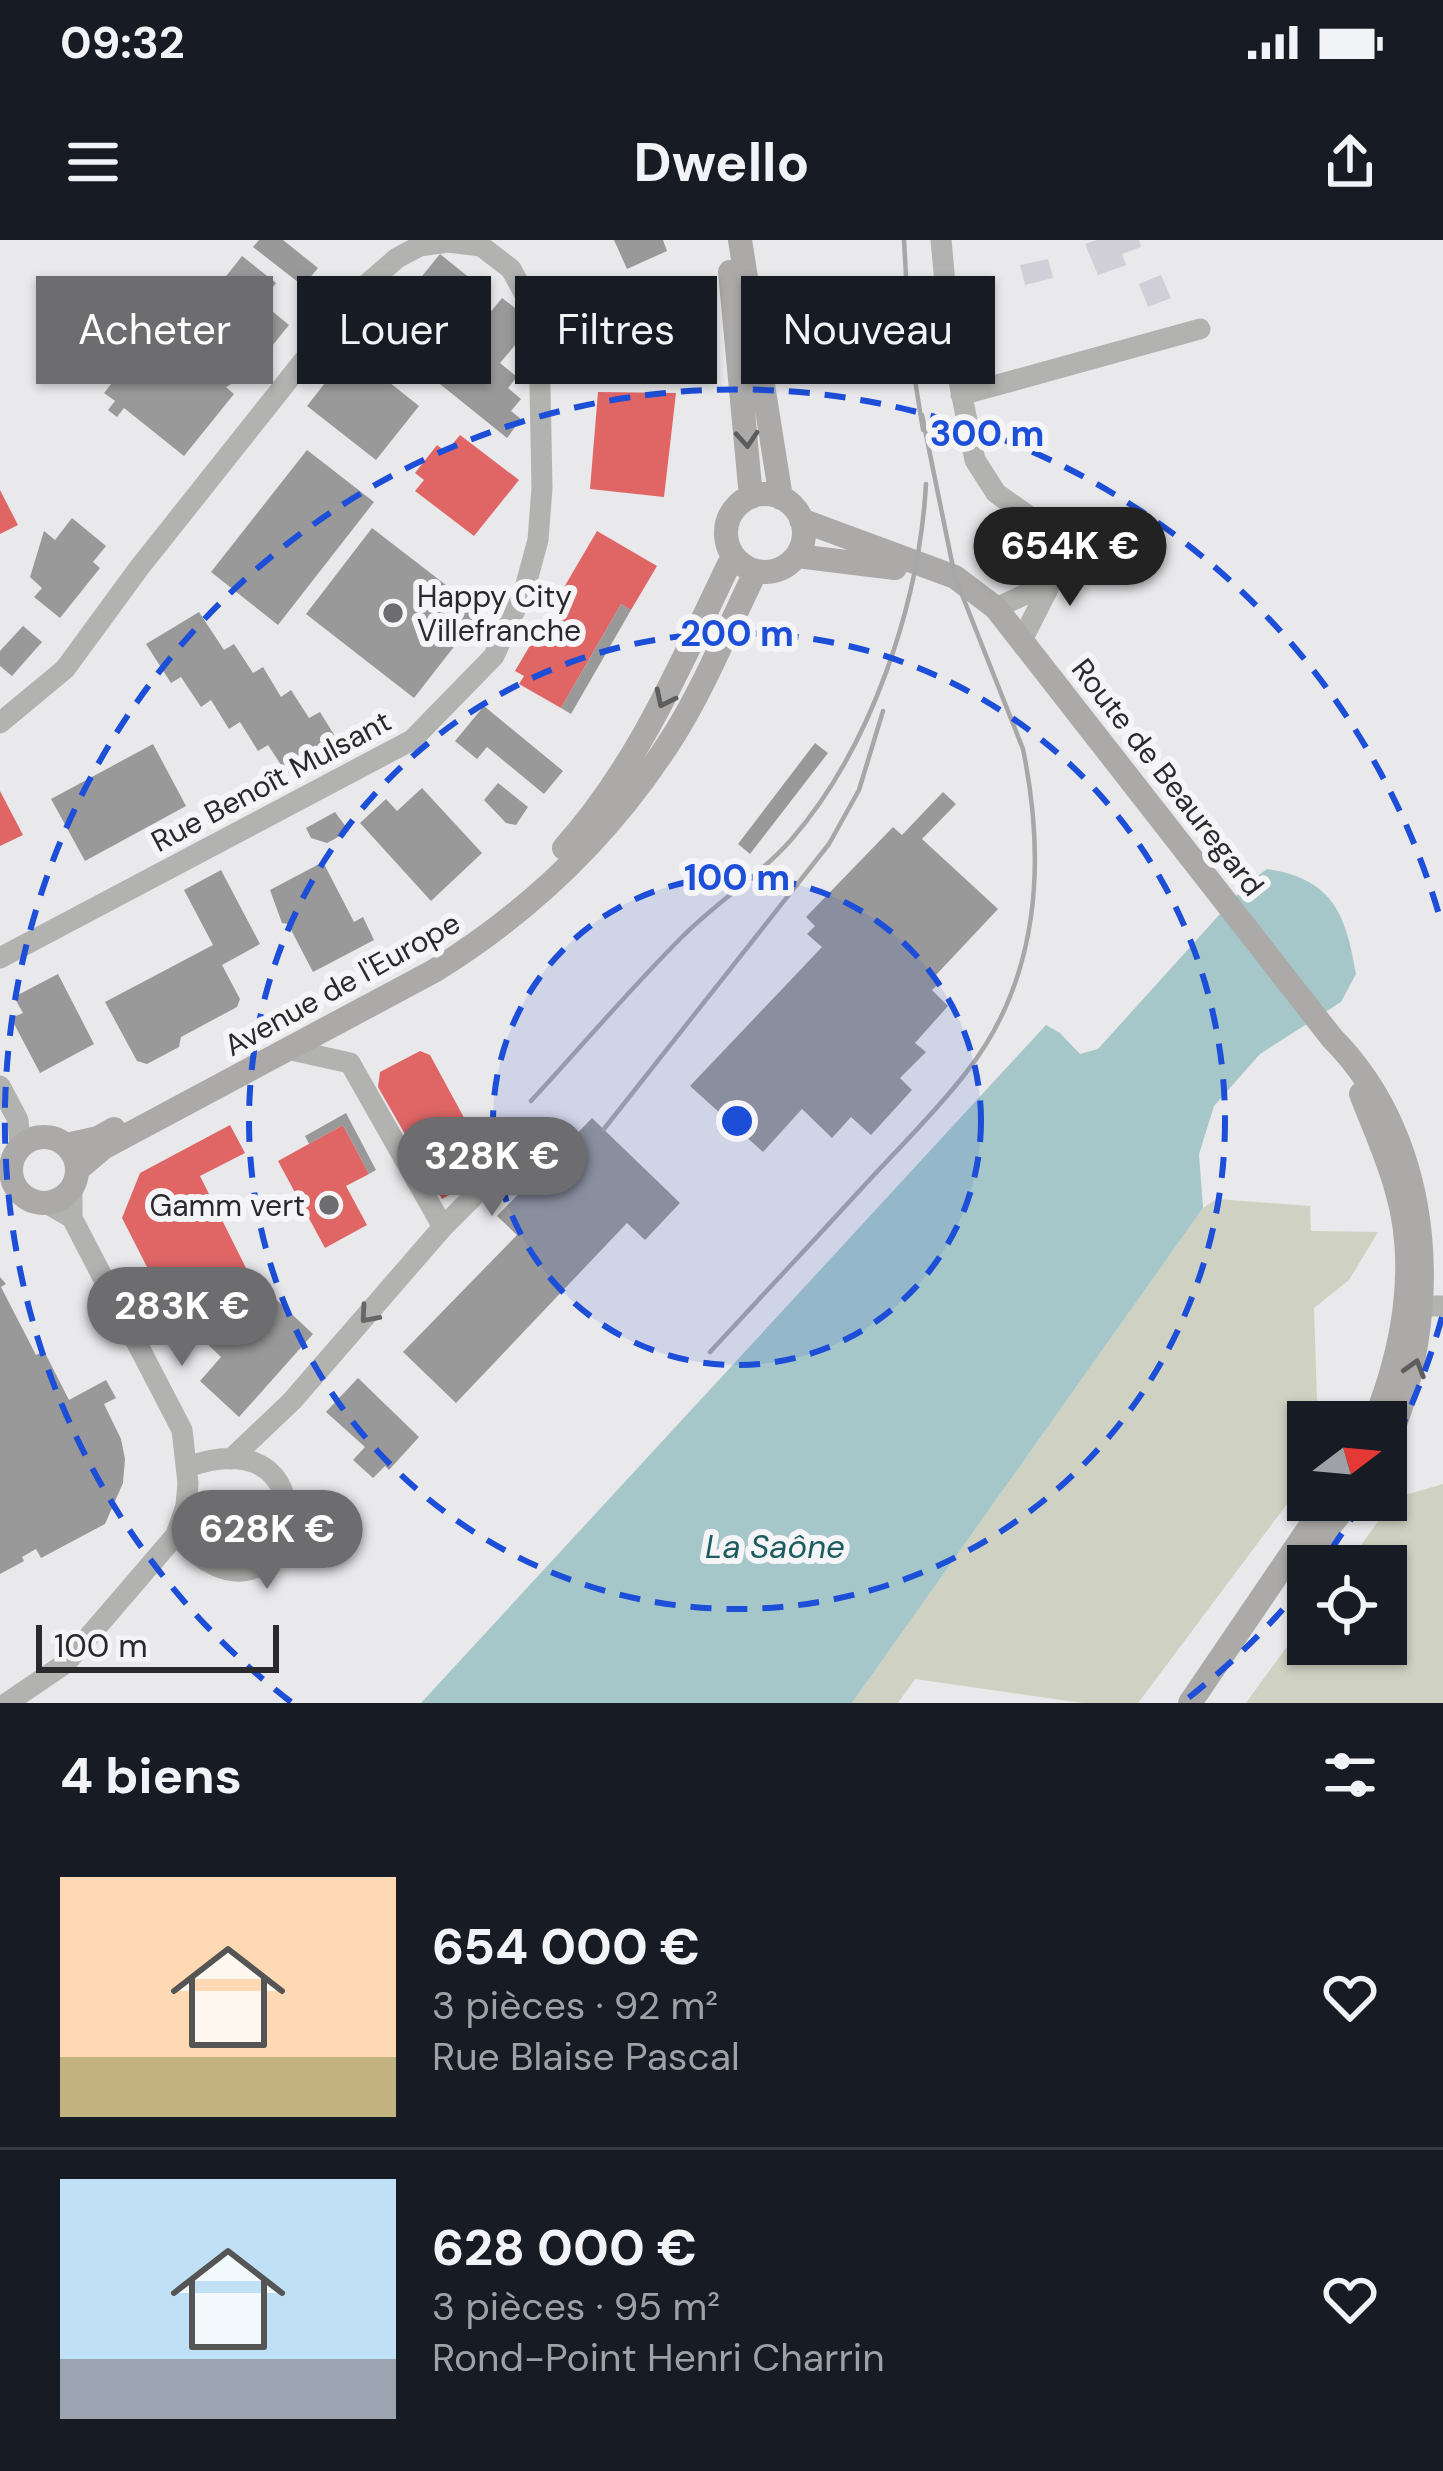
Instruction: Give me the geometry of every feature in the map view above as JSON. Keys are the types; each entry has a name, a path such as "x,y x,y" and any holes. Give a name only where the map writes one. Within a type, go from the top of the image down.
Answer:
{"main road":[{"path":"724,240 735,298 751,497"},
{"path":"740,240 781,498 802,520 804,538 796,556 778,570 755,571 733,556 728,522 751,497 781,498"},
{"name":"Route de Beauregard","path":"802,520 977,590 1023,638 1332,1038 1361,1096 1430,1296"},
{"name":"Avenue de l'Europe","path":"66,1145 98,1138 433,956 479,926 525,886 567,845 617,783 649,730 733,556"},
{"name":"Route de Beauregard","path":"796,556 940,572"},
{"name":"Avenue de l'Europe","path":"47,1204 103,1148 487,938 556,880 620,809 676,731 755,571"},
{"path":"47,1204 10,1197 10,1175 17,1155 66,1145 75,1179"},
{"path":"1381,1401 1394,1363 1430,1296"},
{"path":"1404,1401 1418,1365 1430,1296"},
{"path":"1190,1703 1314,1521"},
{"path":"1245,1626 1333,1521"}],"street":[{"path":"941,240 950,337 978,468 996,493 1040,524 1051,542 1052,583 1023,638"},
{"name":"Rue Benoît Mulsant","path":"0,723 65,669 359,291 397,258 420,246 448,242 481,246 511,269 528,300 539,337 542,488 538,540 525,588 494,656 412,740 0,958"},
{"path":"961,395 1200,329"},
{"path":"995,608 1026,594 1051,564"},
{"path":"287,1049 350,1063 443,1227"},
{"path":"0,1086 18,1120 17,1155"},
{"path":"231,1459 292,1401 443,1227 500,1170"},
{"path":"72,1219 75,1179"},
{"path":"8,1703 66,1663 176,1535 186,1507 188,1467 182,1430 72,1219 47,1204"},
{"path":"176,1535 200,1559 222,1569 245,1569 275,1553 287,1529 285,1494 260,1466 231,1459 188,1467"}],"shaded area":[{"path":"1217,1199 1310,1206 1311,1231 1378,1232 1349,1280 1314,1308 1317,1401 1287,1401 1287,1504 1138,1703 1083,1703 915,1679 898,1703 852,1703 1203,1208"},
{"path":"1443,1484 1443,1703 1246,1703 1287,1647 1287,1665 1407,1665 1407,1545 1361,1545 1378,1521 1407,1521 1407,1494"}],"water":[{"name":"La Saône","path":"1267,869 1307,881 1322,891 1341,917 1356,974 1341,1002 1260,1054 1214,1106 1199,1154 1203,1208 852,1703 421,1703 1046,1025 1080,1054 1098,1049 1248,883"}],"building: Commerces":[{"path":"598,392 676,393 664,497 590,489"},
{"path":"460,435 519,480 474,536 415,491 424,480 415,473 437,445 446,452"},
{"path":"0,490 18,525 0,534"},
{"path":"597,531 657,566 631,610 621,604 561,708 519,684 524,676 515,671"},
{"path":"0,791 23,835 0,846"},
{"path":"420,1051 430,1055 481,1149 471,1155 483,1176 442,1199 378,1087 380,1072"},
{"path":"230,1125 245,1153 200,1176 249,1274 170,1312 122,1218 140,1173"},
{"name":"Gamm vert","path":"343,1125 369,1174 346,1186 367,1225 325,1248 278,1161"}],"building: Industrie":[{"path":"259,240 283,240 318,268 311,276 297,276 297,281 253,247"},
{"path":"614,240 663,240 667,251 627,269"},
{"path":"440,254 467,276 422,276"},
{"path":"242,256 267,276 226,276"},
{"path":"502,298 515,308 515,345 500,363 515,375 508,388 521,399 511,411 521,419 507,438 440,384 491,384 491,311"},
{"path":"273,312 289,325 273,345"},
{"path":"111,384 231,384 226,387 234,394 184,456 124,408 117,417 108,410 115,401 104,393"},
{"path":"324,384 391,384 419,406 376,460 307,406"},
{"path":"307,450 374,502 278,625 211,572"},
{"path":"72,518 106,546 93,562 100,568 60,618 34,597 42,588 30,577 44,531 55,540"},
{"name":"Happy City Villefranche","path":"372,528 481,612 414,698 306,614"},
{"path":"621,604 631,610 571,714 561,708"},
{"path":"199,612 224,650 234,644 253,673 263,667 281,697 291,690 309,718 320,712 338,741 287,774 268,745 258,751 240,722 229,729 211,700 201,707 181,677 171,683 146,644"},
{"path":"23,626 42,642 12,676 0,666 0,651"},
{"path":"484,706 563,771 544,794 487,747 477,759 455,741"},
{"path":"815,743 828,753 750,854 738,844"},
{"path":"153,744 186,806 85,861 51,799"},
{"path":"498,783 528,807 516,825 506,823 484,800"},
{"path":"422,788 482,853 431,901 360,823 386,799 397,811"},
{"path":"943,792 956,804 922,839 998,909 935,976 941,982 932,990 948,1006 915,1043 926,1052 900,1078 912,1090 871,1135 851,1117 832,1138 802,1109 763,1152 690,1086 822,947 807,934 815,926 806,917 893,827 902,835"},
{"path":"335,812 349,831 327,843 311,838 306,828"},
{"path":"323,862 354,922 363,917 374,940 313,972 288,924 282,923 270,890"},
{"path":"221,870 260,944 222,965 240,999 237,1007 181,1037 179,1047 147,1064 137,1061 105,1002 213,945 184,890"},
{"path":"58,974 94,1044 40,1073 11,1018 23,1013 14,997"},
{"path":"346,1113 376,1170 369,1174 343,1125 309,1144 305,1136"},
{"path":"592,1118 680,1203 645,1240 627,1223 456,1403 403,1352 517,1235 497,1216"},
{"path":"249,1274 313,1334 239,1417 200,1381 221,1357 173,1311"},
{"path":"0,1277 36,1355 44,1351 69,1400 106,1380 116,1398 104,1404 125,1459 123,1483 105,1524 41,1558 36,1549 0,1574"},
{"path":"358,1378 419,1437 389,1470 385,1466 373,1478 353,1460 365,1447 326,1412"}],"building: Autres":[{"path":"1139,240 1141,247 1122,254 1126,265 1098,275 1085,244"},
{"path":"1048,259 1053,278 1025,285 1020,265"},
{"path":"1161,275 1171,298 1148,307 1139,284"}],"railway":[{"path":"904,240 910,349 923,430"},
{"path":"710,1352 965,1074 990,1038 1022,959 1035,876 1023,749 955,577 922,415"},
{"path":"531,1101 694,925 791,840 845,763 886,673 901,626 926,484"},
{"path":"604,1129 829,844 859,790 883,711"}],"place":[{"name":"Happy City Villefranche","path":"393,613"},
{"name":"Gamm vert","path":"329,1205"}]}
